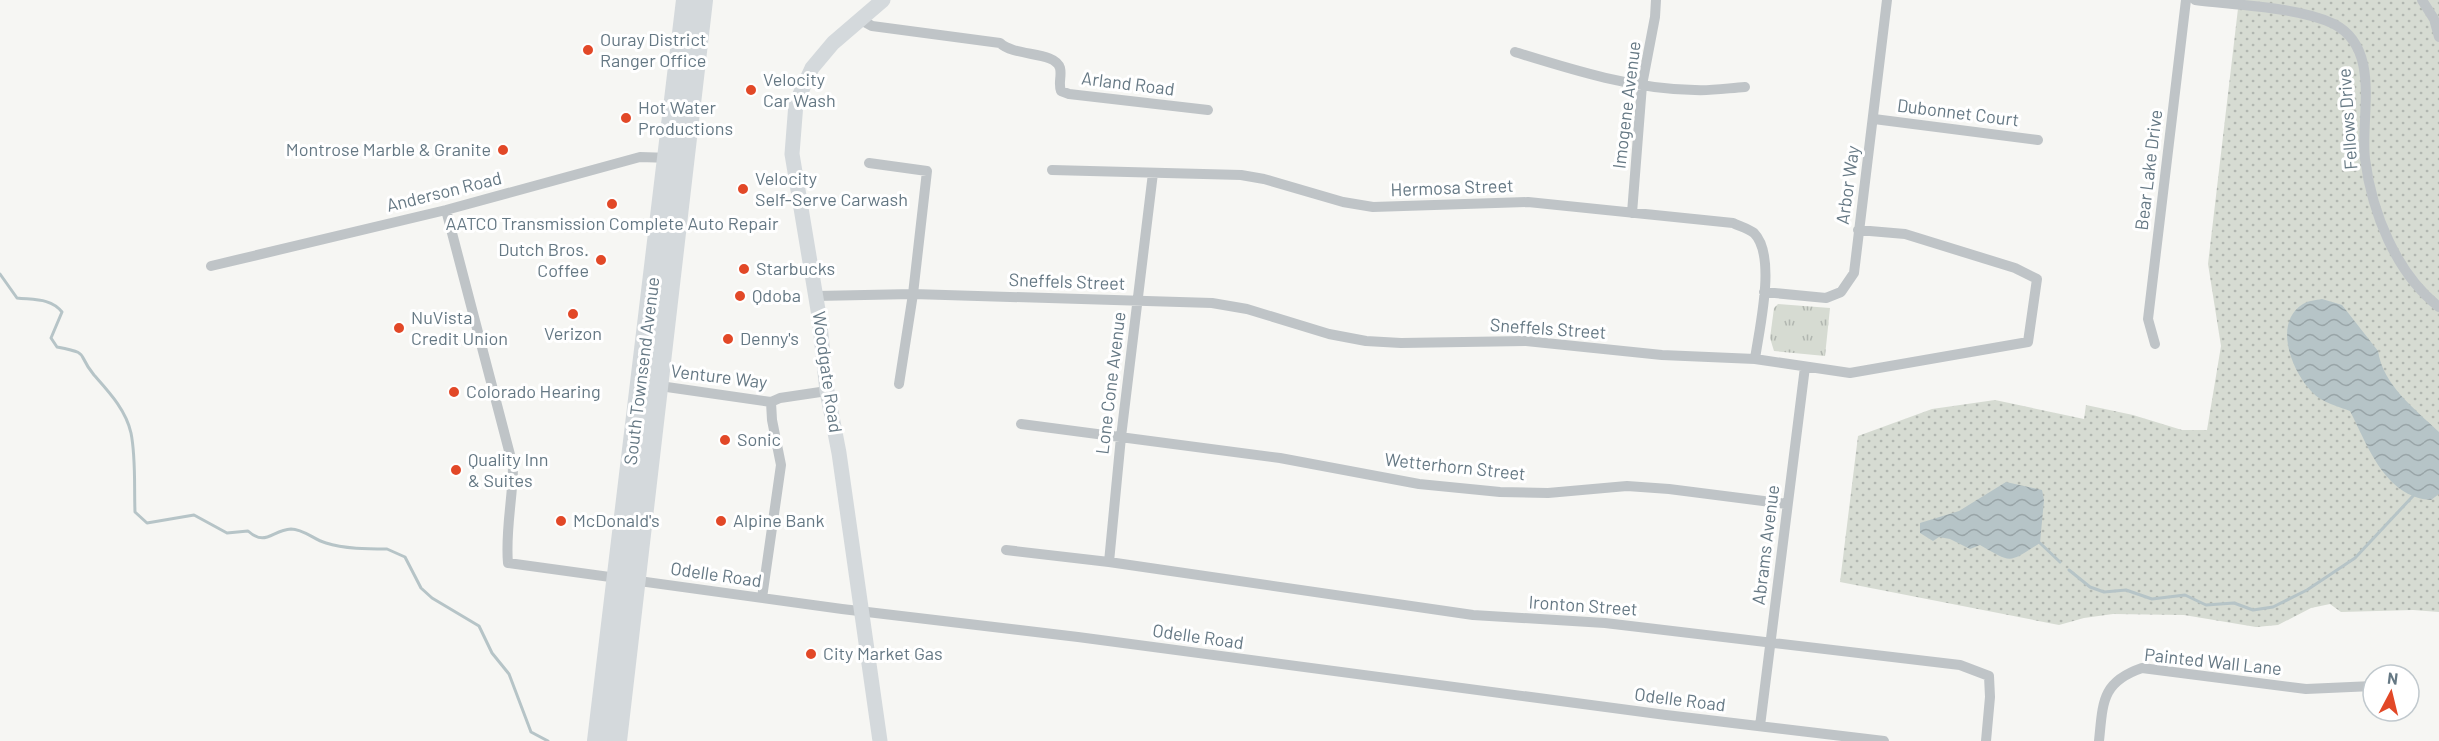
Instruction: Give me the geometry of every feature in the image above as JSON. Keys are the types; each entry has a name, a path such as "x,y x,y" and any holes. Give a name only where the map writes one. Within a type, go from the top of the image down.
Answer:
{"highway":[{"name":"South Townsend Avenue","path":"676,159 686,0"},
{"name":"South Townsend Avenue","path":"604,741 627,579 676,159 703,0"}],"street":[{"name":"Woodgate Road","path":"880,741 827,391 816,296 793,166 794,112 803,84 822,55 883,0"},
{"name":"Imogene Avenue","path":"1632,213 1642,86 1656,0"},
{"name":"Arbor Way","path":"1764,292 1826,298 1841,292 1854,273 1887,0"},
{"name":"Bear Lake Drive","path":"2155,344 2148,319 2186,0"},
{"name":"Fellows Drive","path":"2195,0 2311,15 2336,26 2356,44 2365,72 2365,158 2373,198 2385,232 2405,271 2428,298 2439,307"},
{"path":"2422,0 2434,19 2439,37"},
{"name":"Arland Road","path":"861,20 872,26 1000,43 1006,49 1022,54 1048,57 1056,61 1060,69 1061,91 1069,94 1208,110"},
{"path":"1515,52 1583,74 1642,86 1695,90 1745,87"},
{"name":"Dubonnet Court","path":"1874,119 2038,140"},
{"name":"Anderson Road","path":"211,266 446,210 640,157 676,159"},
{"path":"869,163 927,171 913,294 899,384"},
{"name":"Hermosa Street","path":"1052,170 1240,175 1264,179 1343,202 1373,207 1528,202 1733,223 1754,233 1762,248 1766,266 1764,292"},
{"name":"Lone Cone Avenue","path":"1109,562 1121,437 1153,173"},
{"name":"Odelle Road","path":"446,210 513,466 513,502 507,548 508,563 861,611 1884,741"},
{"name":"Sneffels Street","path":"816,296 913,294 1212,303 1247,309 1329,334 1366,341 1401,343 1526,341 1662,355 1755,359 1850,373 2028,342 2037,279 2015,268 1905,234 1858,230"},
{"path":"1755,359 1764,292"},
{"name":"Abrams Avenue","path":"1760,726 1805,367"},
{"name":"Venture Way","path":"649,384 771,402 780,398 827,391"},
{"path":"762,598 780,465 771,402"},
{"name":"Wetterhorn Street","path":"1021,424 1280,458 1419,484 1500,492 1548,493 1627,486 1787,504"},
{"name":"Ironton Street","path":"1006,550 1109,562 1473,615 1605,623 1960,664 1989,676 1990,697 1986,741"},
{"name":"Painted Wall Lane","path":"2099,741 2103,706 2115,681 2142,668 2306,689 2361,687"}],"green space":[{"path":"2239,0 2439,0 2439,612 2413,610 2341,612 2330,604 2311,608 2278,625 2256,627 2184,615 2113,614 2084,618 2059,625 1840,582 1858,436 1932,409 1995,400 2084,419 2086,405 2133,415 2182,430 2207,430 2221,346 2208,264"},
{"path":"1778,304 1830,308 1825,356 1774,351 1770,338 1774,308"}],"water":[{"path":"2322,299 2342,305 2378,351 2386,375 2393,386 2439,432 2439,494 2431,500 2415,497 2401,490 2390,480 2371,454 2350,411 2319,398 2302,379 2290,352 2287,338 2288,325 2293,313 2303,304"},
{"path":"2006,482 2042,490 2044,500 2040,543 2022,554 2010,559 2005,558 1980,545 1970,549 1950,539 1939,537 1933,541 1920,533 1920,523 1959,511"}],"waterway":[{"path":"0,274 17,298 47,302 58,307 62,312 51,338 57,347 82,355 88,367 121,409 129,425 133,443 135,512 147,523 194,515 227,533 248,531 254,536 265,538 284,530 296,529 333,545 387,549 405,557 421,588 432,598 479,626 492,653 509,674 531,732 548,741"},
{"path":"2069,570 2090,587 2104,592 2126,590 2152,599 2185,595 2206,605 2234,603 2253,610 2273,607 2307,590 2355,558 2413,496"},
{"path":"2040,543 2060,562"}],"place":[{"name":"Ouray District Ranger Office","path":"588,50"},
{"name":"Velocity Car Wash","path":"751,90"},
{"name":"Hot Water Productions","path":"626,118"},
{"name":"Montrose Marble & Granite","path":"503,150"},
{"name":"Velocity Self-Serve Carwash","path":"743,189"},
{"name":"AATCO Transmission Complete Auto Repair","path":"612,204"},
{"name":"Dutch Bros. Coffee","path":"601,260"},
{"name":"Starbucks","path":"744,269"},
{"name":"Qdoba","path":"740,296"},
{"name":"Verizon","path":"573,314"},
{"name":"NuVista Credit Union","path":"399,328"},
{"name":"Denny's","path":"728,339"},
{"name":"Colorado Hearing","path":"454,392"},
{"name":"Sonic","path":"725,440"},
{"name":"Quality Inn & Suites","path":"456,470"},
{"name":"McDonald's","path":"561,521"},
{"name":"Alpine Bank","path":"721,521"},
{"name":"City Market Gas","path":"811,654"}]}
